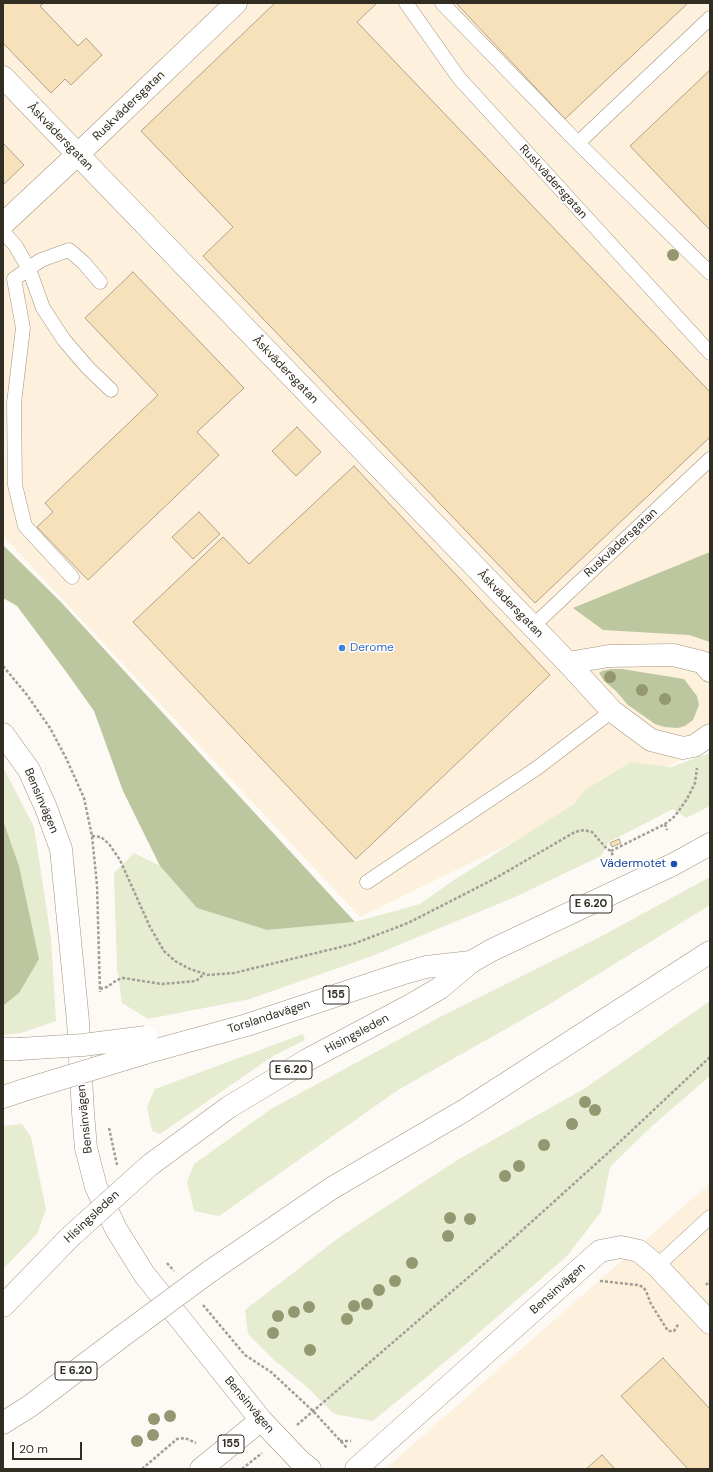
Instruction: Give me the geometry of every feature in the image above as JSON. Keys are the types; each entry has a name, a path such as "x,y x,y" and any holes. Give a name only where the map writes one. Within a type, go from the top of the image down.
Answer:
{"main road":[{"name":"Ruskvädersgatan","path":"3,224 236,3"},
{"name":"Åskvädersgatan","path":"3,77 568,663 612,711 651,740 683,748 702,741"},
{"path":"568,663 609,656 673,655 702,662 710,671"},
{"name":"Bensinvägen","path":"3,734 29,770 46,808 61,849 78,1021 86,1148 96,1188 116,1229 144,1274 261,1420 279,1440 310,1469"},
{"name":"Hisingsleden","path":"3,1306 70,1237 150,1165 229,1107 295,1067 440,988 471,962 492,950 674,864 710,844"},
{"name":"E 6.20","path":"3,1422 30,1406 208,1272 332,1188 465,1110 710,952"},
{"name":"Torslandavägen","path":"150,1046 247,1025 426,967 471,962"},
{"path":"11,1049 83,1045 150,1046"},
{"path":"3,1097 150,1046"},
{"name":"Bensinvägen","path":"359,1466 600,1251 621,1247 639,1251 657,1266 710,1324"},
{"path":"3,1432 30,1406"},
{"name":"155","path":"207,1464 261,1420"}],"lane":[{"name":"Ruskvädersgatan","path":"406,3 459,78 710,353"},
{"path":"442,3 578,143 710,272"},
{"path":"578,143 710,18"},
{"path":"3,232 15,245 29,269 43,308 60,333 88,368 111,390"},
{"path":"72,577 25,526 15,485 9,433 14,403 22,328 14,279 41,260 69,250 84,263 100,282"},
{"name":"Ruskvädersgatan","path":"532,627 710,459"},
{"path":"367,882 537,768 612,711"},
{"path":"657,1266 710,1217"}],"path":[{"path":"3,666 27,695 50,728 66,758 84,798 92,836 97,885 100,996"},
{"path":"611,852 665,824 675,816 687,799 695,783 702,741"},
{"path":"665,824 667,830"},
{"path":"92,836 101,837 109,844 120,860 150,927 164,951 175,961 190,969 208,975 234,973 258,968 353,944 408,923 494,879 575,832 584,830 592,832 613,856"},
{"path":"100,989 107,987 123,978 162,984 176,982 185,983 196,981 204,974"},
{"path":"279,1440 341,1385 508,1244 710,1057"},
{"path":"108,1122 114,1158 117,1166"},
{"path":"165,1260 175,1272"},
{"path":"200,1301 246,1355 271,1372 312,1412 359,1466"},
{"path":"142,1469 171,1444 181,1438 191,1439 196,1443 207,1464"}],"shaded area":[{"path":"3,3 710,3 710,746 360,917 3,536"},
{"path":"710,1183 710,1469 385,1469"}],"green space":[{"path":"3,545 60,601 355,922 267,930 197,908 160,866 123,791 94,711 17,606 3,598"},
{"path":"710,552 710,642 689,635 603,630 573,608"},
{"path":"611,669 622,669 684,679 697,696 699,705 693,720 685,726 678,728 664,727 655,724 628,705 615,690 604,681 599,673"},
{"path":"710,753 710,806 686,818 673,809 609,842 601,856 515,897 372,956 250,999 148,1019 122,1003 117,969 114,873 134,853 160,866 197,908 267,930 355,922 420,904 451,882 574,804 585,790 631,762 671,767"},
{"path":"3,767 34,827 51,938 56,1021 21,1033 3,1035 3,1006 19,993 19,866 3,820"},
{"path":"3,820 19,866 39,959 19,993 3,1006"},
{"path":"710,877 710,905 548,1005 398,1090 219,1216 194,1211 187,1182 194,1164 271,1109 442,1016 598,938"},
{"path":"710,1001 710,1076 651,1127 610,1167 601,1212 567,1256 457,1352 373,1421 334,1414 307,1387 275,1361 248,1334 245,1310 341,1236 459,1159 584,1089"},
{"path":"303,1034 305,1040 273,1056 160,1134 152,1131 147,1107 155,1089"},
{"path":"22,1124 31,1137 46,1209 37,1234 3,1269 3,1126"}],"building":[{"path":"3,3 44,3 40,6 78,46 86,38 102,55 71,85 65,79 51,93 3,43"},
{"path":"275,3 377,3 357,22 710,392 710,437 535,603 203,256 233,227 141,131"},
{"path":"456,3 688,3 565,119"},
{"path":"710,70 710,230 630,146"},
{"path":"3,143 24,165 3,185"},
{"path":"133,272 244,388 197,432 219,455 88,580 37,527 53,512 45,503 158,395 85,318"},
{"path":"297,427 321,452 296,476 272,451"},
{"name":"Derome","path":"354,466 550,675 356,859 133,622 223,537 249,564"},
{"path":"199,512 220,534 193,559 172,537"},
{"path":"619,839 621,843 612,847 610,843"},
{"path":"663,1358 710,1409 710,1469 688,1469 621,1396"},
{"path":"602,1455 615,1469 586,1469"}],"place":[{"name":"Derome","path":"342,648"},
{"name":"Vädermotet","path":"674,864"}]}
